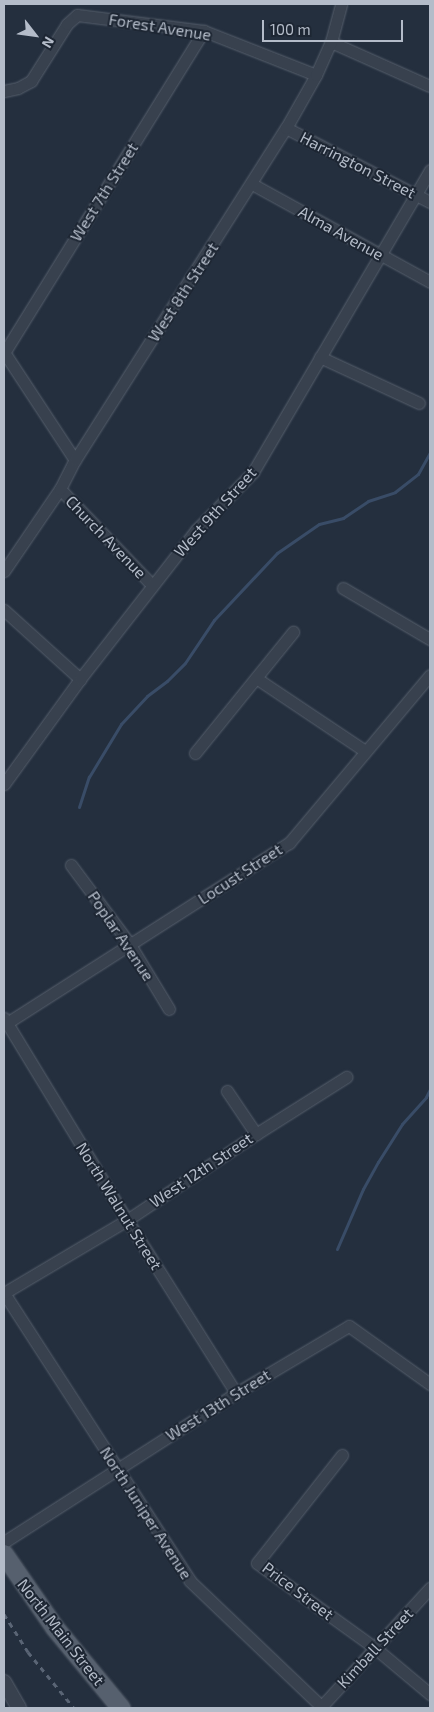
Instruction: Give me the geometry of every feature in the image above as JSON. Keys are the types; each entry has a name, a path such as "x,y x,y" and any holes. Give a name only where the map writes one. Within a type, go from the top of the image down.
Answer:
{"main road":[{"name":"North Main Street","path":"4,1554 55,1628 122,1708"}],"street":[{"name":"West 8th Street","path":"4,571 60,489 75,460 286,128 316,75 331,42 341,4"},
{"name":"Forest Avenue","path":"4,91 18,88 31,81 67,24 77,15 204,31 316,75"},
{"name":"West 7th Street","path":"4,353 204,31"},
{"path":"331,42 430,86"},
{"name":"Harrington Street","path":"286,128 430,202"},
{"name":"West 9th Street","path":"4,784 80,679 152,585 196,530 253,472 430,170"},
{"name":"Alma Avenue","path":"252,184 430,282"},
{"path":"4,353 75,460"},
{"path":"320,357 419,403"},
{"name":"Church Avenue","path":"60,489 152,585"},
{"path":"343,588 430,638"},
{"path":"4,610 80,679"},
{"path":"196,753 293,632"},
{"name":"Locust Street","path":"5,1021 289,843 430,675"},
{"path":"256,678 365,752"},
{"name":"Poplar Avenue","path":"72,865 128,943 169,1009"},
{"name":"North Walnut Street","path":"5,1021 126,1220 236,1393"},
{"name":"West 12th Street","path":"4,1293 126,1220 346,1077"},
{"path":"227,1091 256,1134"},
{"name":"North Juniper Avenue","path":"4,1293 190,1581 320,1707"},
{"name":"West 13th Street","path":"4,1542 236,1393 349,1326 430,1384"},
{"name":"Price Street","path":"342,1455 258,1564 375,1648"},
{"name":"Kimball Street","path":"320,1707 430,1588"},
{"path":"375,1648 430,1694"},
{"path":"4,1682 19,1708"}],"waterway":[{"path":"79,807 89,777 121,724 147,696 167,681 185,663 214,620 277,553 319,524 343,518 368,501 395,492 418,474 430,452"},
{"path":"337,1249 363,1189 378,1162 402,1124 426,1097 430,1089"}],"railway":[{"path":"4,1614 28,1652 74,1708"}]}
